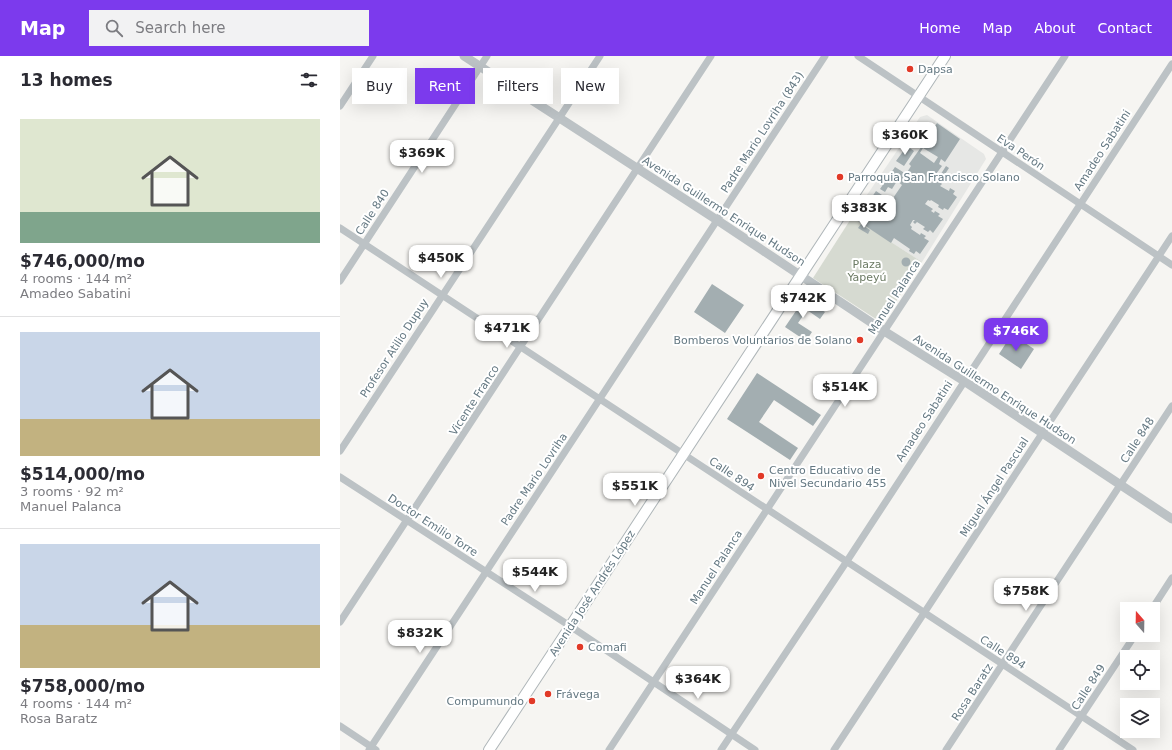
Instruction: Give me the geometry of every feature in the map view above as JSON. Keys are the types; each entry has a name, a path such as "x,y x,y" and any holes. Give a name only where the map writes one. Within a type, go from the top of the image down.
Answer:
{"main road":[{"name":"Avenida José Andrés López","path":"489,750 945,56"}],"street":[{"path":"340,106 373,56"},
{"name":"Avenida Guillermo Enrique Hudson","path":"464,56 717,220 884,332 964,381 1172,519"},
{"name":"Calle 840","path":"340,280 487,56"},
{"name":"Profesor Atilio Dupuy","path":"340,451 600,56"},
{"name":"Vicente Franco","path":"340,622 711,56"},
{"name":"Padre Mario Lovriha (843)","path":"717,220 825,56"},
{"name":"Eva Perón","path":"858,56 1172,265"},
{"name":"Manuel Palanca","path":"609,750 1065,56"},
{"name":"Amadeo Sabatini","path":"721,750 847,561 1172,64"},
{"name":"Padre Mario Lovriha","path":"372,749 485,572 600,400 717,220"},
{"name":"Calle 894","path":"340,228 767,510 847,561 924,614 1133,750"},
{"name":"Miguel Ángel Pascual","path":"834,750 1172,236"},
{"name":"Calle 848","path":"1121,485 1172,406"},
{"name":"Doctor Emilio Torre","path":"340,477 570,626 755,750"},
{"name":"Rosa Baratz","path":"946,750 1121,485"},
{"path":"1157,602 1172,578"},
{"name":"Calle 849","path":"1059,750 1130,642"},
{"path":"340,726 372,749"}],"shaded area":[{"path":"927,115 984,154 986,159 922,262 852,217 920,117"}],"green space":[{"name":"Plaza Yapeyú","path":"852,217 922,262 882,323 813,278"}],"building":[{"path":"937,123 960,139 945,162 941,159 939,164 942,166 933,178 937,180 946,166 949,168 940,182 942,184 940,186 949,191 950,188 955,191 953,194 957,197 948,210 944,208 943,210 938,207 939,205 931,200 928,200 925,204 933,209 931,211 934,213 935,211 940,214 938,216 943,219 933,233 930,230 928,232 923,229 925,227 917,222 915,224 913,222 915,220 913,220 910,225 912,227 911,229 920,235 921,233 926,236 924,238 929,241 920,254 916,251 914,254 909,251 910,249 894,238 891,243 855,219 858,214 859,216 876,191 891,201 902,185 897,181 892,189 888,187 885,192 880,189 895,167 906,174 911,166 909,164 927,139 926,138 930,131 931,132","holes":["923,148 938,157 934,163 920,153"]},
{"path":"907,146 914,151 904,166 896,161"},
{"path":"861,224 870,230 868,234 858,228"},
{"path":"906,257 911,262 906,267 901,262"},
{"path":"712,284 744,305 725,333 694,312"},
{"path":"808,301 825,312 820,319 807,310 798,323 812,332 806,341 785,327 802,302"},
{"path":"1012,334 1034,349 1021,369 999,354"},
{"path":"757,373 821,415 813,426 774,400 759,422 798,448 790,460 727,419"}],"place":[{"name":"Dapsa","path":"910,69"},
{"name":"Parroquia San Francisco Solano","path":"840,177"},
{"name":"Bomberos Voluntarios de Solano","path":"860,340"},
{"name":"Centro Educativo de Nivel Secundario 455","path":"761,476"},
{"name":"Comafi","path":"580,647"},
{"name":"Frávega","path":"548,694"},
{"name":"Compumundo","path":"532,701"}]}
